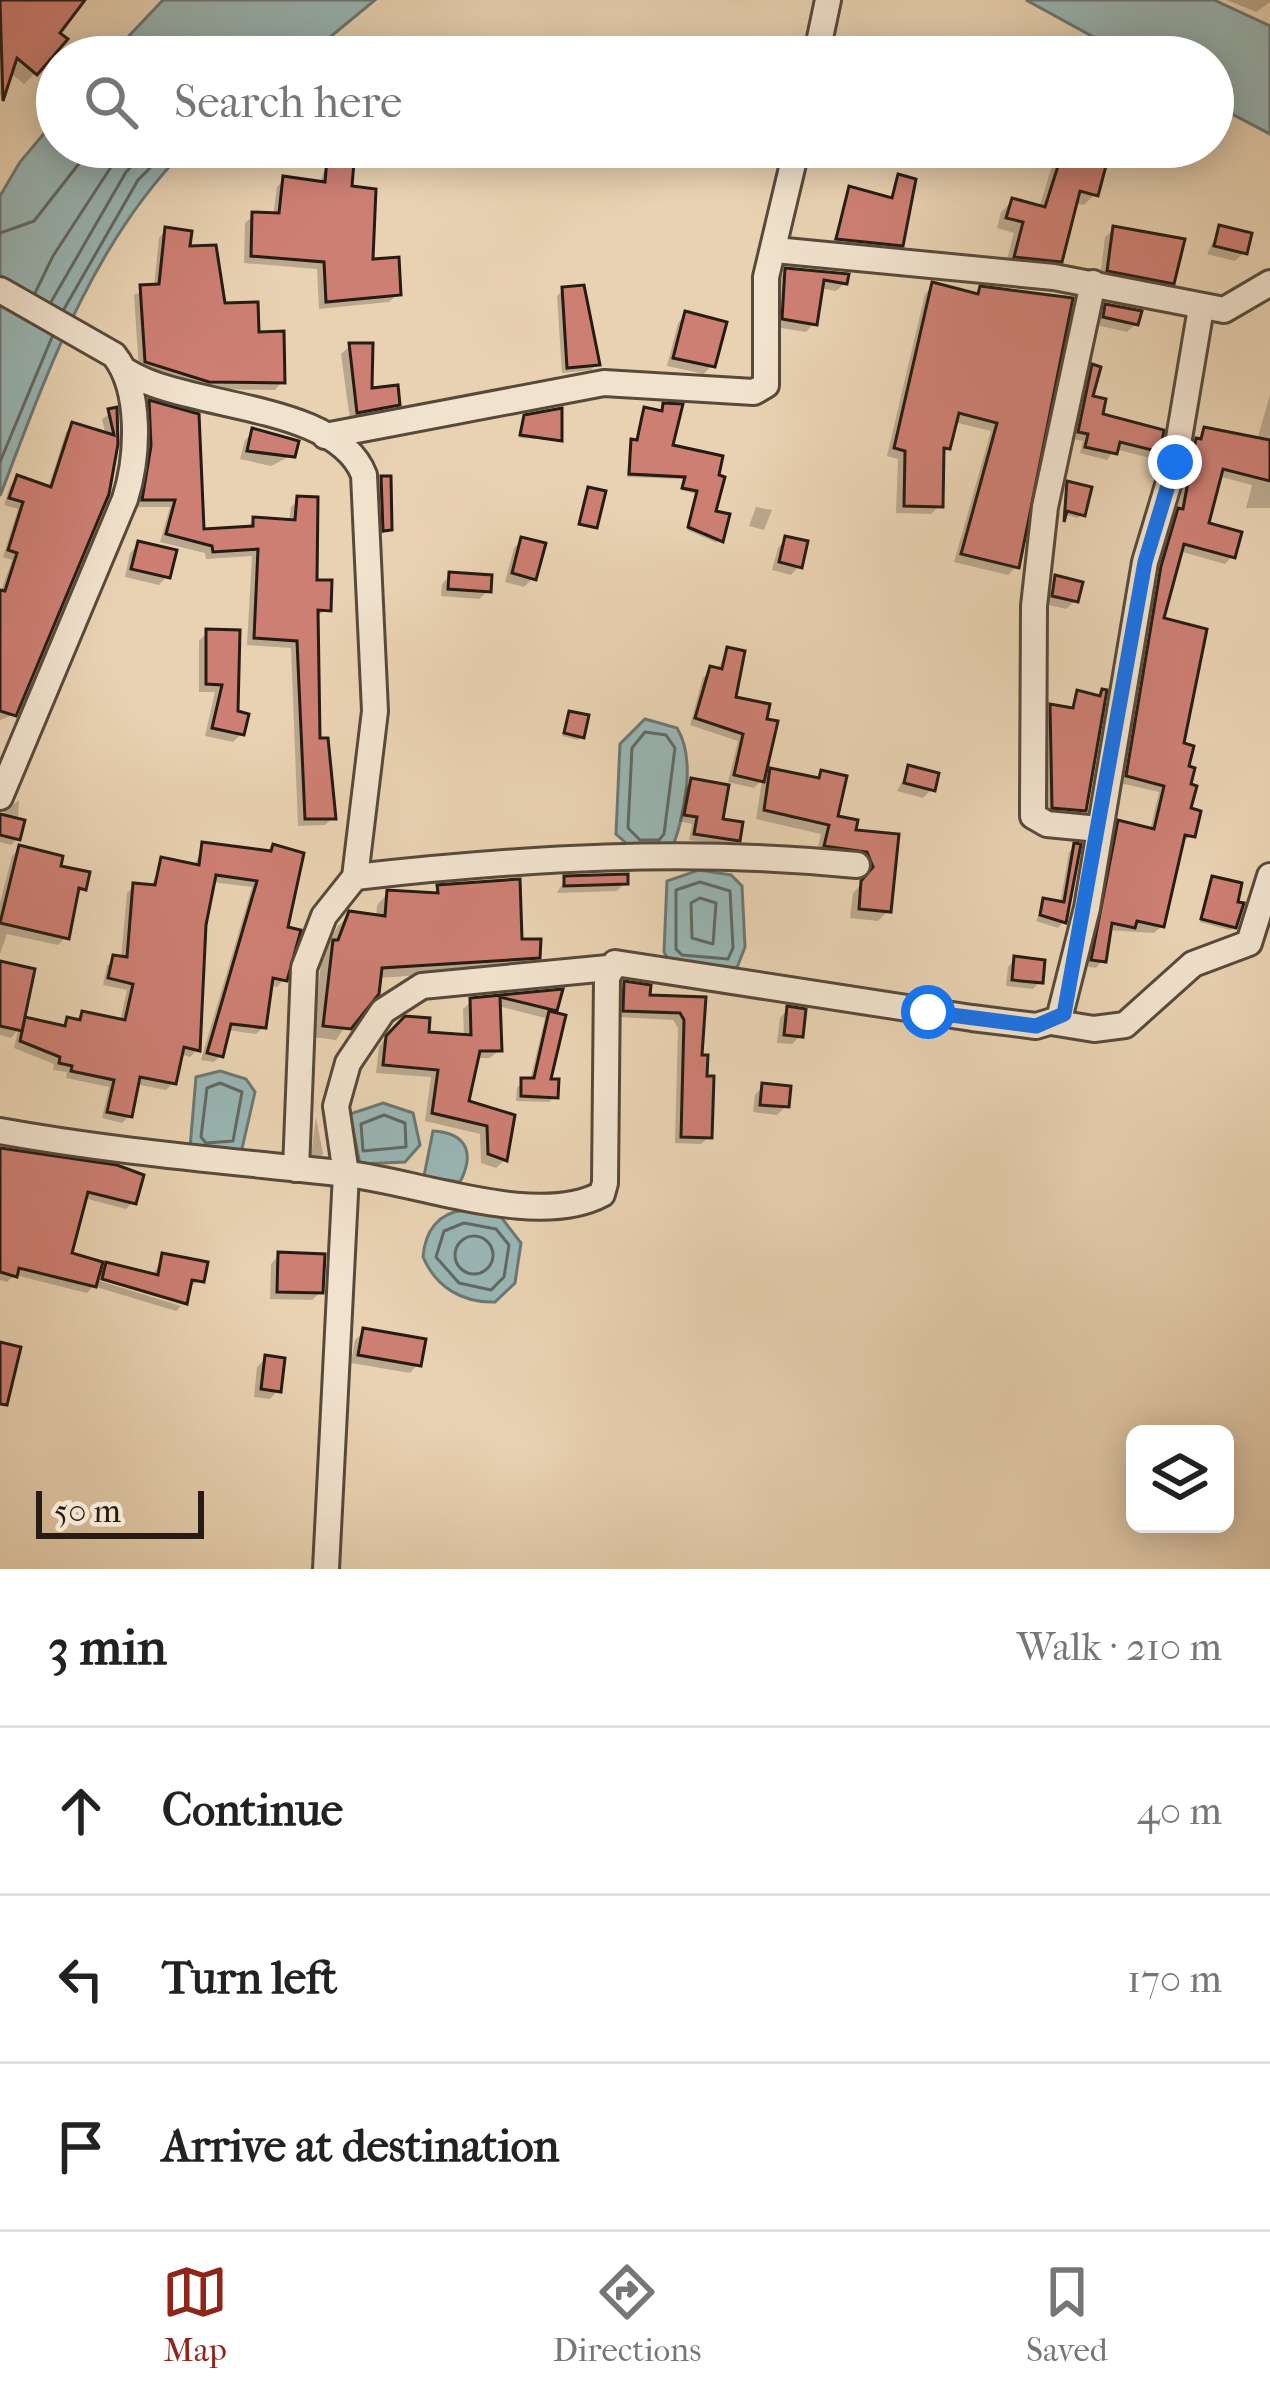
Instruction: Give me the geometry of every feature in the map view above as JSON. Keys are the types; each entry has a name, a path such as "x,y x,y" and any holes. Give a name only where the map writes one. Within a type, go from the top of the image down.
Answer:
{"street":[{"path":"820,36 828,0"},
{"path":"325,436 604,382 754,392 766,385 766,277 793,168"},
{"path":"776,250 1093,283 1201,308 1235,307 1270,283"},
{"path":"1093,283 1045,507 1034,606 1033,803 1034,816 1046,824 1099,829"},
{"path":"0,290 99,345 126,371 169,392 281,417 325,436 359,463 366,509 375,711 355,877 324,916 304,968 296,1169"},
{"path":"326,1569 346,1174 336,1106 348,1064 383,1011 422,986 608,968 623,962 799,995 1036,1026 1064,1014 1145,562 1175,462 1201,308"},
{"path":"0,796 130,485 133,411 126,371"},
{"path":"355,877 597,855 742,854 857,865"},
{"path":"1051,1022 1094,1029 1125,1024 1193,964 1250,943 1270,876"},
{"path":"0,1130 346,1174 513,1204 598,1197 606,1168 608,968"}],"water":[{"path":"163,0 375,0 331,36 129,36"},
{"path":"1026,0 1214,0 1270,26 1270,134 1234,115 1234,36 1092,36"},
{"path":"36,143 36,168 169,168 99,266 55,356 0,496 0,196"},
{"path":"645,719 677,728 686,755 687,786 673,846 635,851 616,834 620,744"},
{"path":"699,870 731,875 742,886 745,947 736,970 669,961 664,952 667,881"},
{"path":"220,1071 246,1079 255,1092 241,1153 190,1148 196,1077"},
{"path":"383,1103 413,1113 420,1145 405,1162 360,1164 350,1114"},
{"path":"433,1131 454,1136 465,1146 467,1162 460,1182 424,1176"},
{"path":"464,1210 501,1217 521,1243 515,1283 495,1302 472,1300 452,1291 435,1277 423,1257 434,1225"}],"building":[{"path":"0,0 85,0 60,33 64,36 36,36 36,74 17,58 3,101"},
{"path":"326,168 354,168 352,186 376,189 373,259 399,257 401,295 326,302 324,262 251,256 252,212 279,213 283,176 325,182"},
{"path":"1057,168 1105,168 1098,196 1080,191 1062,262 1014,257 1023,222 1006,218 1012,198 1045,207"},
{"path":"898,174 916,179 903,246 836,239 849,186 892,198"},
{"path":"1219,225 1252,233 1247,254 1214,246"},
{"path":"1113,226 1185,239 1174,284 1107,271"},
{"path":"165,227 192,231 190,246 216,245 225,303 258,302 259,332 284,331 285,383 209,382 145,362 140,285 159,284"},
{"path":"785,268 849,274 847,284 824,280 817,325 782,319"},
{"path":"932,282 978,294 980,286 1073,298 1019,568 961,554 997,423 959,413 950,449 944,448 943,507 904,506 905,451 894,448"},
{"path":"584,285 600,365 567,368 562,287"},
{"path":"1105,304 1142,311 1138,325 1103,317"},
{"path":"685,311 727,322 715,367 673,358"},
{"path":"349,343 373,343 372,388 398,385 400,405 357,413"},
{"path":"1092,364 1101,367 1093,396 1106,399 1103,414 1164,430 1160,452 1120,442 1117,454 1085,447 1088,434 1078,432"},
{"path":"149,400 199,414 204,529 253,526 253,517 295,520 297,496 318,497 317,580 332,580 331,611 318,610 320,738 328,738 336,819 305,819 297,641 254,638 258,549 213,552 212,546 166,534 175,500 142,500 151,446"},
{"path":"663,403 683,404 673,445 723,456 719,475 725,477 716,511 730,514 723,542 688,527 697,491 682,488 685,477 629,474 631,439 637,440 644,407 662,411"},
{"path":"117,407 118,444 109,494 16,716 0,711 0,590 5,591 17,553 8,550 23,502 9,498 17,475 51,487 72,422 114,435 108,409"},
{"path":"562,408 562,441 520,435 524,415"},
{"path":"1204,427 1270,440 1270,481 1223,469 1209,523 1242,532 1235,558 1184,544 1164,618 1207,629 1184,743 1194,746 1189,766 1195,768 1191,784 1197,786 1191,808 1201,811 1195,837 1185,835 1164,927 1137,921 1135,928 1112,923 1106,962 1091,960 1118,820 1154,829 1164,786 1126,776 1161,566 1178,508 1183,509 1196,438 1201,439"},
{"path":"252,428 299,441 295,457 247,451"},
{"path":"381,476 391,476 392,530 383,531"},
{"path":"1067,481 1092,487 1085,516 1067,511 1064,522"},
{"path":"588,487 606,491 597,528 579,524"},
{"path":"785,536 808,541 802,568 779,562"},
{"path":"521,537 546,543 536,580 512,573"},
{"path":"138,541 177,550 170,578 131,569"},
{"path":"449,572 492,575 491,592 448,589"},
{"path":"1055,575 1083,582 1078,602 1052,596"},
{"path":"206,629 240,630 238,711 249,714 244,735 212,728 222,685 206,684"},
{"path":"727,647 745,651 736,697 770,704 767,719 778,721 764,782 734,775 743,734 695,718 710,666 722,669"},
{"path":"1102,689 1107,690 1086,811 1052,808 1050,704 1073,708 1077,690 1100,696"},
{"path":"569,711 589,715 584,738 564,733"},
{"path":"908,765 939,773 935,791 904,783"},
{"path":"770,768 819,778 821,770 847,776 838,816 858,820 856,830 899,834 891,912 859,909 861,881 873,867 867,852 824,846 829,825 764,810"},
{"path":"691,778 729,785 723,819 743,822 740,841 694,834 697,817 684,815"},
{"path":"0,814 25,820 20,840 0,835"},
{"path":"202,842 271,851 273,844 304,853 288,927 301,930 287,981 273,978 266,1028 231,1024 223,1057 207,1053 257,881 216,875 206,925 200,1051 184,1047 176,1084 140,1077 132,1117 107,1112 114,1080 71,1071 72,1066 59,1063 60,1057 20,1041 25,1017 65,1026 67,1017 80,1020 82,1011 125,1020 133,984 108,978 113,955 127,957 133,883 155,885 161,857 199,865"},
{"path":"1074,843 1081,844 1066,923 1040,915 1043,898 1064,902"},
{"path":"19,845 63,856 61,866 90,872 86,890 79,888 69,939 0,923"},
{"path":"628,874 628,884 564,886 564,876"},
{"path":"1212,876 1242,883 1238,902 1244,903 1236,928 1201,919"},
{"path":"520,879 522,939 541,939 540,958 382,968 379,994 351,1029 323,1026 333,940 338,940 349,911 385,916 387,890 438,893 437,885"},
{"path":"1014,956 1045,960 1043,983 1012,980"},
{"path":"0,961 35,969 22,1031 0,1026"},
{"path":"624,981 651,985 650,995 706,997 702,1055 708,1055 707,1076 714,1076 712,1138 681,1137 684,1020 680,1013 623,1011"},
{"path":"563,989 557,1011 500,997 502,1051 480,1051 469,1101 515,1115 507,1161 488,1154 487,1126 432,1113 438,1070 383,1065 386,1036 405,1016 430,1018 429,1032 471,1035 470,998"},
{"path":"787,1006 806,1009 803,1037 784,1035"},
{"path":"549,1011 566,1015 551,1079 559,1079 558,1098 521,1096 521,1078 534,1078"},
{"path":"762,1083 791,1086 789,1107 760,1105"},
{"path":"0,1148 117,1165 144,1175 136,1204 88,1192 72,1253 103,1262 96,1287 19,1268 17,1277 0,1272"},
{"path":"278,1252 325,1254 323,1293 277,1292"},
{"path":"162,1253 208,1262 204,1282 192,1280 187,1304 102,1279 106,1262 158,1275"},
{"path":"363,1328 426,1339 421,1366 358,1355"},
{"path":"0,1342 21,1347 7,1405 0,1404"},
{"path":"265,1355 285,1358 281,1392 261,1389"}],"route":[{"path":"928,1012 1036,1026 1064,1014 1126,691 1145,562 1175,462"}]}
